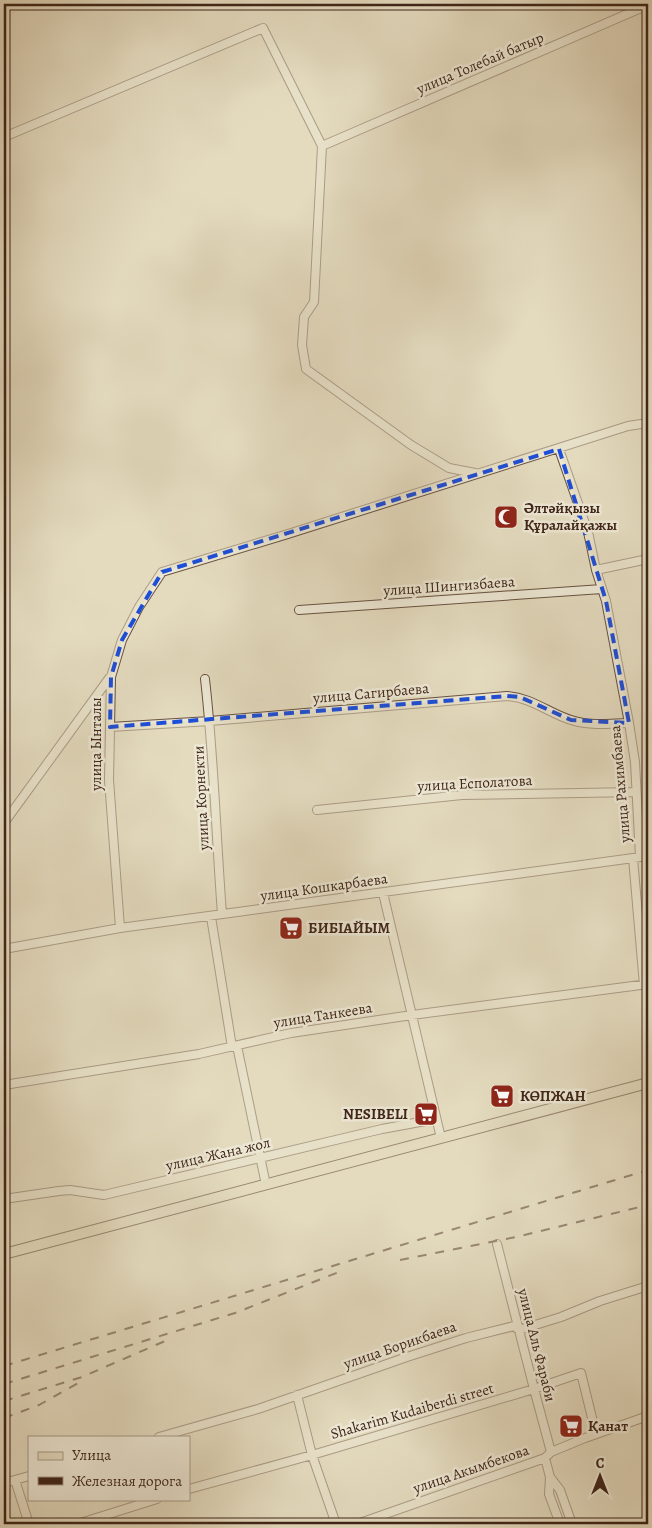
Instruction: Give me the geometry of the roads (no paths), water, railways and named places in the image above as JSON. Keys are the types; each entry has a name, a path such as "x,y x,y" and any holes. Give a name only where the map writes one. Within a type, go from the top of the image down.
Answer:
{"main road":[{"path":"4,1254 648,1083"}],"street":[{"name":"улица Толебай батыр","path":"322,146 648,5"},
{"path":"4,136 263,28 322,146 314,302 304,317 302,345 306,369 411,445 449,468 477,473 628,426 648,422"},
{"name":"улица Рахимбаева","path":"559,448 588,532 596,570 606,601 629,723 635,762 646,985"},
{"name":"улица Ынталы","path":"120,928 108,780 111,676 122,640 139,607 162,572 288,534 477,473"},
{"path":"596,570 648,560"},
{"name":"улица Шингизбаева","path":"299,610 602,589"},
{"path":"4,823 111,676"},
{"name":"улица Корнекти","path":"205,680 210,721 222,914"},
{"name":"улица Сагирбаева","path":"110,727 210,721 506,696 520,697 571,720 601,724 629,723"},
{"name":"улица Есполатова","path":"317,810 462,795 636,792"},
{"name":"улица Кошкарбаева","path":"4,949 120,928 641,857"},
{"path":"383,893 441,1138"},
{"path":"211,917 234,1046 266,1185"},
{"name":"улица Танкеева","path":"4,1085 199,1054 291,1033 412,1015 646,985"},
{"name":"улица Жана жол","path":"4,1199 59,1190 104,1195 436,1119"},
{"name":"улица Аль Фараби","path":"497,1244 551,1452"},
{"name":"улица Борикбаева","path":"163,1436 258,1409 466,1338 514,1326 519,1330 561,1318 600,1301 648,1286"},
{"name":"Shakarim Kudaiberdi street","path":"190,1489 534,1390 581,1373 596,1434"},
{"path":"297,1395 312,1455 336,1524"},
{"name":"улица Акымбекова","path":"357,1524 545,1458 551,1452 648,1416"},
{"path":"545,1458 550,1477 550,1494 560,1524"},
{"path":"4,1483 28,1476"},
{"path":"550,1477 560,1490 572,1524"},
{"path":"15,1480 28,1524"},
{"path":"78,1524 154,1500"}],"railway":[{"path":"4,1366 648,1170"},
{"path":"400,1260 516,1237 648,1205"},
{"path":"4,1384 235,1313 344,1270"},
{"path":"4,1401 82,1377 172,1338"},
{"path":"4,1418 39,1405 80,1382"}],"place":[{"name":"Әлтәйқызы Құралайқажы","path":"506,517"},
{"name":"БИБІАЙЫМ","path":"291,928"},
{"name":"КӨПЖАН","path":"502,1096"},
{"name":"NESIBELI","path":"426,1114"},
{"name":"Қанат","path":"571,1426"}]}
